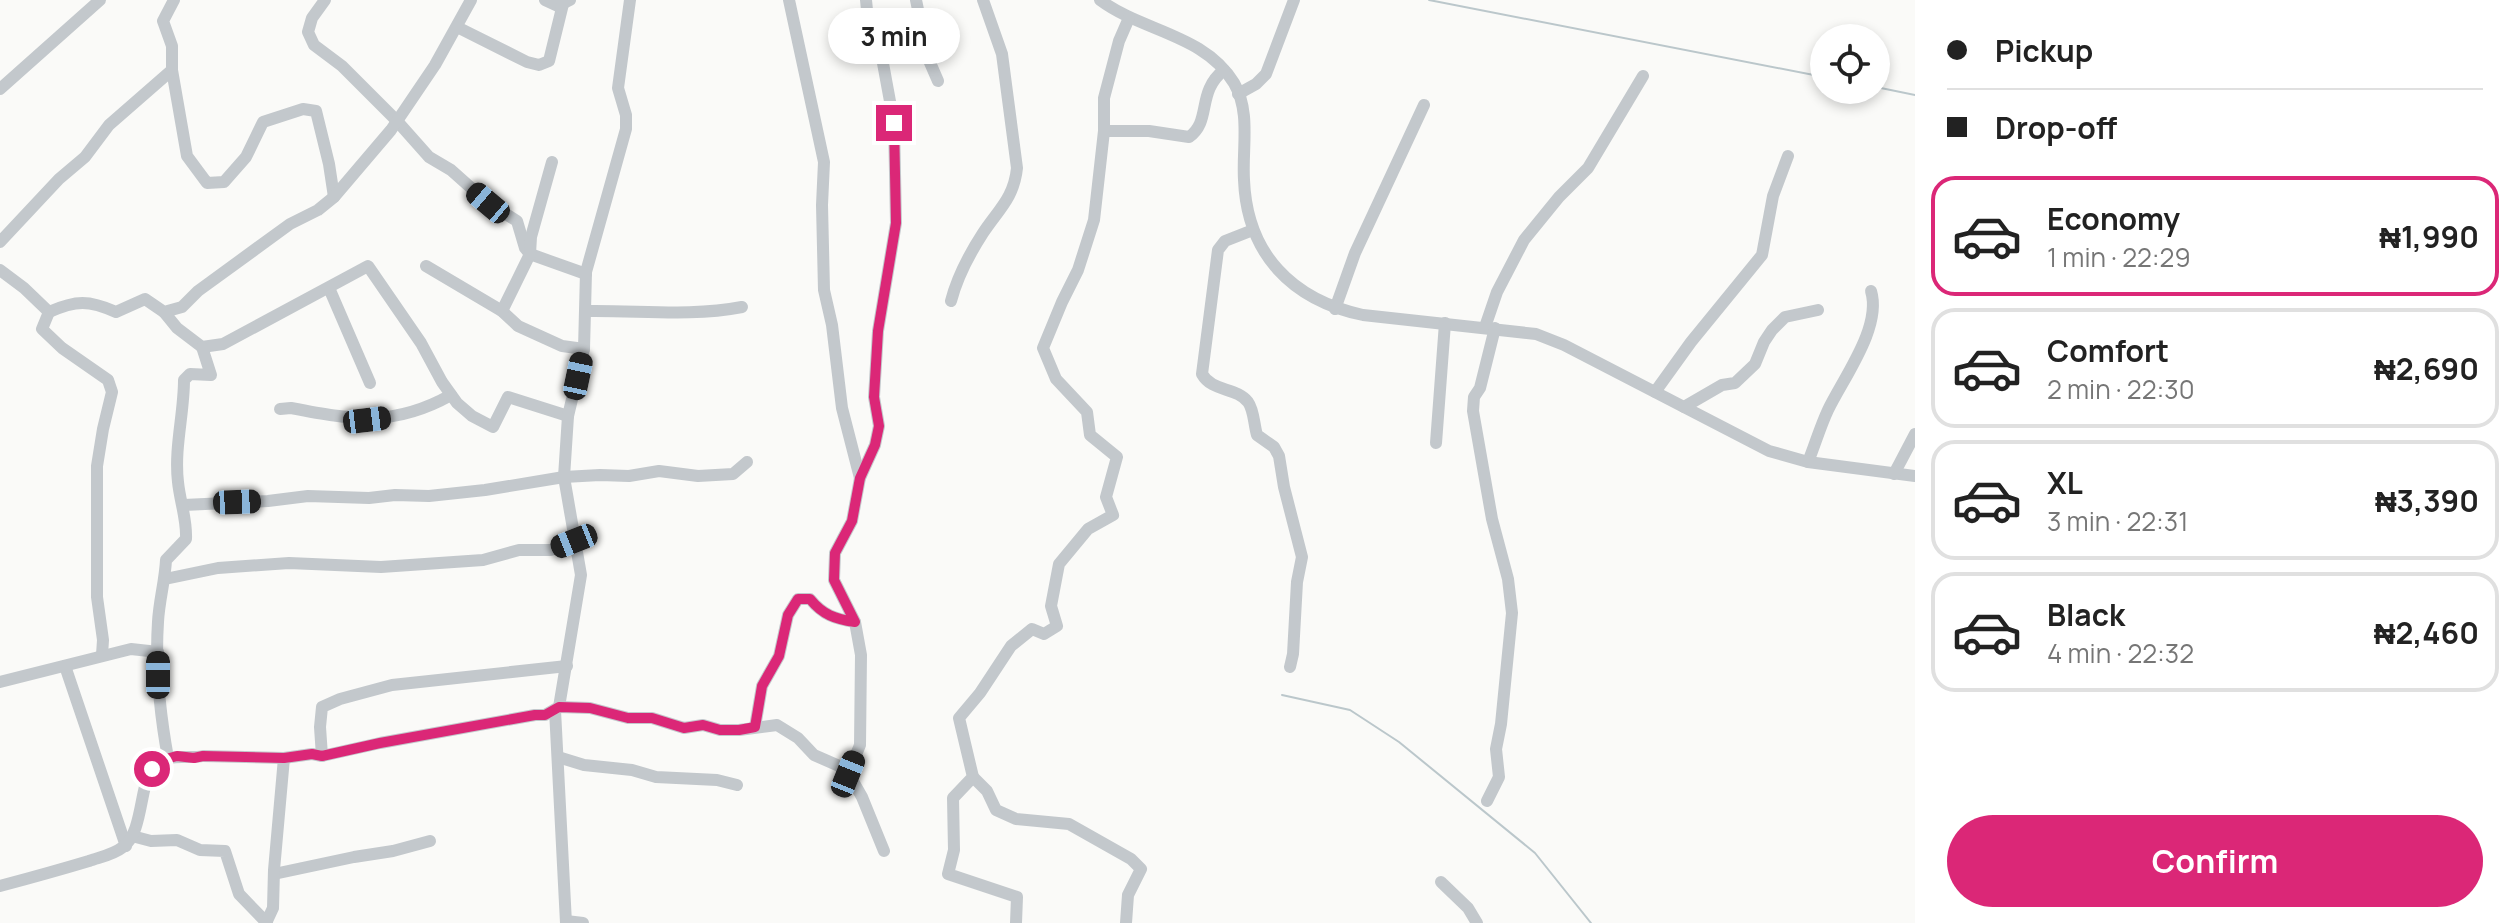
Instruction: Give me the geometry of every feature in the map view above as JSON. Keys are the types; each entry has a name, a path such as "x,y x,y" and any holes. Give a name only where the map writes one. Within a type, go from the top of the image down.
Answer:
{"street":[{"path":"0,89 100,0"},
{"path":"174,0 163,21 172,46 172,70 187,156 207,183 224,182 246,157 263,122 303,109 316,111 334,197"},
{"path":"325,0 312,18 308,32 314,45 342,66 429,157 451,170 488,203 517,221 525,248 530,254 586,274"},
{"path":"164,312 182,307 198,291 290,224 318,210 334,197 397,121 435,65 471,0"},
{"path":"545,0 558,6 566,2"},
{"path":"583,923 566,922 558,757 557,708 581,575 564,477 568,416 584,349 586,274 626,129 626,115 618,88 630,0"},
{"path":"789,0 817,118 824,162 824,290 832,325 842,408 860,478"},
{"path":"848,774 860,745 861,655 855,622 834,580 835,553 852,521 860,478 875,445 879,426 874,397 878,331 896,223 894,123 880,47 866,0"},
{"path":"916,0 928,58 938,81"},
{"path":"951,301 982,235 1012,193 1016,182 1017,168 1002,54 983,0"},
{"path":"1100,0 1129,18 1193,44 1224,70 1238,94 1244,121 1244,181 1253,230 1270,260 1304,293 1335,309 1363,315 1536,334 1564,345 1769,451 1808,462 1915,476"},
{"path":"1238,94 1266,74 1294,0"},
{"path":"457,27 539,65 549,61 566,2"},
{"path":"1126,923 1128,895 1141,869 1131,859 1069,824 1016,819 996,810 987,791 973,777 959,718 1011,646 1032,629 1044,634 1057,626 1051,606 1059,564 1088,529 1113,515 1106,497 1117,457 1090,435 1087,412 1056,379 1043,348 1078,270 1094,220 1104,131 1104,98 1119,41 1129,18"},
{"path":"0,242 59,179 85,157 109,125 172,70"},
{"path":"1104,131 1149,131 1189,137 1201,125 1212,80 1224,70"},
{"path":"1487,801 1499,777 1496,749 1512,613 1508,579 1492,519 1473,411 1474,397 1480,388 1497,292 1524,240 1559,197 1588,168 1643,76"},
{"path":"1335,309 1355,253 1424,105"},
{"path":"1655,392 1762,255 1773,196 1788,156"},
{"path":"502,311 530,254 531,237 552,162"},
{"path":"1253,230 1225,241 1218,250 1202,374 1208,383 1245,398 1251,408 1257,435 1274,447 1279,456 1302,557 1290,667"},
{"path":"202,347 223,344 368,266 421,343 451,395 472,416 493,427 508,397 568,416"},
{"path":"426,266 502,311 518,326 537,336 562,346 584,349"},
{"path":"0,270 49,312"},
{"path":"329,288 370,383"},
{"path":"1808,462 1828,411 1863,343 1875,304 1871,291"},
{"path":"102,655 97,597 97,466 112,392 108,380 62,348 42,329 49,312 71,302 95,302 116,312 145,299 202,347 211,375 190,374 184,380 178,482 184,505 186,539 166,560 158,620 163,730 168,758"},
{"path":"586,311 661,314 717,312 742,307"},
{"path":"1684,407 1722,385 1735,383 1755,364 1772,330 1785,317 1818,310"},
{"path":"1436,443 1445,323"},
{"path":"280,409 367,420 426,409 451,395"},
{"path":"1894,474 1915,434"},
{"path":"184,505 308,496 429,496 564,477 629,476 659,471 698,476 733,474 747,462"},
{"path":"165,579 218,568 289,563 381,567 483,560 519,550 551,550 574,541"},
{"path":"755,727 762,686 779,656 788,615 798,599 810,599 821,612 855,622"},
{"path":"0,682 131,649 158,652"},
{"path":"65,666 129,841"},
{"path":"322,756 322,707 340,699 392,685 567,666"},
{"path":"129,841 139,819 152,769 156,763 168,758 322,756 441,731 545,715 557,708 590,708 628,718 652,718 684,728 703,725 720,730 739,730 777,725 798,738 814,755 846,769 884,851"},
{"path":"558,757 584,765 632,770 656,777 717,780 737,785"},
{"path":"0,886 104,856 129,841 177,840 200,850 225,851 239,894 266,923 273,908 284,758"},
{"path":"973,777 953,798 954,850 948,874 1017,897 1016,923"},
{"path":"274,874 430,841"},
{"path":"1441,882 1468,908 1477,923"}],"waterway":[{"path":"1429,0 1810,74"},
{"path":"1890,90 1915,95"},
{"path":"1282,695 1350,710 1399,742 1535,853 1591,923"}],"route":[{"path":"152,769 156,763 177,756 284,758 330,755 441,731 545,715 559,707 590,708 628,718 652,718 684,728 703,725 720,730 739,730 755,727 762,686 779,656 788,615 798,599 810,599 821,612 855,622 834,580 835,553 852,521 860,478 875,445 879,426 874,397 878,331 896,223 894,123"}]}
